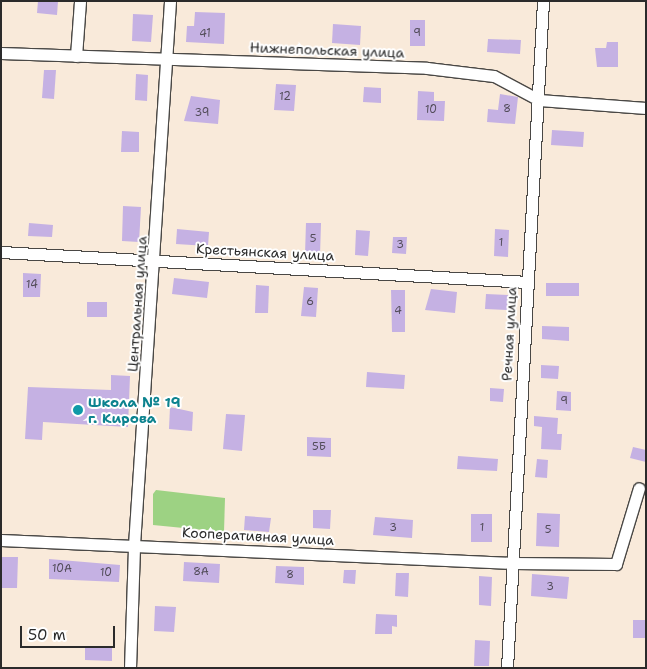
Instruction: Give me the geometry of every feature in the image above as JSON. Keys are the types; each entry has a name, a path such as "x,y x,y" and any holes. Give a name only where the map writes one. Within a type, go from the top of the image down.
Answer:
{"street":[{"path":"76,56 80,1"},
{"name":"Центральная улица","path":"130,668 134,544 155,261 170,1"},
{"name":"Речная улица","path":"507,668 543,1"},
{"name":"Нижнепольская улица","path":"1,53 426,68 494,76 539,100 646,108"},
{"name":"Крестьянская улица","path":"1,252 527,282"},
{"name":"Кооперативная улица","path":"1,540 134,544 513,563 616,564 639,488"}],"green space":[{"path":"156,490 225,498 224,532 153,525 153,494"}],"building":[{"path":"38,1 58,1 57,15 37,13"},
{"path":"195,12 225,13 224,44 186,42 187,26 194,26"},
{"path":"133,14 153,15 151,42 132,41"},
{"path":"410,20 425,20 425,46 410,46"},
{"path":"333,24 361,26 360,45 332,43"},
{"path":"488,39 521,40 520,54 487,52"},
{"path":"607,42 618,42 618,67 597,67 595,48 606,48"},
{"path":"44,70 56,70 54,99 42,98"},
{"path":"136,74 148,75 147,101 135,100"},
{"path":"276,84 296,85 294,111 274,110"},
{"path":"364,87 381,88 381,103 363,102"},
{"path":"418,91 434,92 434,101 445,101 444,121 417,120"},
{"path":"500,94 518,97 515,124 487,122 488,109 498,110"},
{"path":"191,96 220,100 218,124 184,121"},
{"path":"552,130 584,132 583,147 551,145"},
{"path":"122,131 139,132 139,152 121,152"},
{"path":"123,206 141,207 139,242 122,241"},
{"path":"29,223 53,225 52,237 28,236"},
{"path":"306,223 321,223 320,255 305,254"},
{"path":"177,229 209,232 208,246 176,244"},
{"path":"495,229 509,230 508,257 494,256"},
{"path":"356,230 370,231 368,256 355,255"},
{"path":"393,237 407,237 406,254 392,253"},
{"path":"23,273 41,274 40,297 23,297"},
{"path":"174,278 209,282 207,298 172,294"},
{"path":"546,283 579,283 579,296 546,296"},
{"path":"256,285 269,286 268,313 255,313"},
{"path":"304,287 318,288 316,317 301,316"},
{"path":"431,289 457,292 455,313 425,310"},
{"path":"391,290 405,290 405,332 392,332"},
{"path":"486,294 508,295 507,310 485,309"},
{"path":"87,302 107,302 107,317 87,317"},
{"path":"542,326 569,327 569,341 542,339"},
{"path":"541,365 559,366 558,379 541,378"},
{"path":"367,372 405,375 404,389 366,387"},
{"name":"Школа № 19 г. Кирова","path":"111,375 130,376 128,427 43,422 42,440 25,439 28,387 111,390"},
{"path":"490,388 504,389 503,402 490,401"},
{"path":"557,391 571,392 571,411 556,410"},
{"path":"170,407 193,412 192,431 169,429"},
{"path":"226,414 245,415 242,451 223,449"},
{"path":"534,416 558,418 557,434 562,434 561,450 541,449 542,427 534,426"},
{"path":"307,437 331,438 331,457 307,456"},
{"path":"633,447 646,450 646,462 630,458"},
{"path":"458,456 498,459 497,471 457,469"},
{"path":"537,459 548,460 547,478 535,477"},
{"path":"313,510 331,510 330,529 313,528"},
{"path":"537,513 560,514 559,547 536,546"},
{"path":"471,514 492,514 492,542 471,542"},
{"path":"245,516 271,518 269,532 244,530"},
{"path":"375,517 413,520 412,538 373,535"},
{"path":"1,557 18,557 17,588 1,588"},
{"path":"49,559 120,565 119,582 49,579"},
{"path":"184,562 220,564 219,583 183,581"},
{"path":"276,566 304,567 304,585 275,583"},
{"path":"344,570 356,570 355,584 343,583"},
{"path":"396,573 409,573 408,597 395,596"},
{"path":"532,574 569,577 567,599 531,596"},
{"path":"479,576 492,577 491,606 479,605"},
{"path":"155,606 176,607 174,632 154,631"},
{"path":"376,614 397,615 397,627 392,626 392,634 375,634"},
{"path":"633,620 646,620 646,638 633,638"},
{"path":"475,640 490,641 489,666 474,666"},
{"path":"85,646 112,646 112,661 85,660"}],"place":[{"name":"Школа № 19 г. Кирова","path":"78,410"}]}
